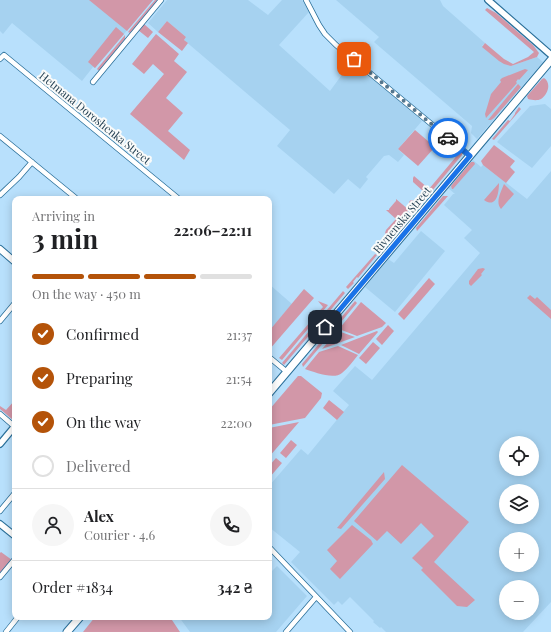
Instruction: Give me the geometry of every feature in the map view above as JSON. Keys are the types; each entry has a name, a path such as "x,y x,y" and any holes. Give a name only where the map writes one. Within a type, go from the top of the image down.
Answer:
{"main road":[{"name":"Rivnenska Street","path":"272,390 551,60"},
{"path":"0,250 12,260"},
{"path":"67,632 77,620"}],"street":[{"path":"93,82 161,0"},
{"path":"306,0 319,25 325,34 336,45 470,156"},
{"path":"488,0 551,55"},
{"name":"Hetmana Doroshenka Street","path":"0,59 4,55 176,196"},
{"path":"0,136 73,196"},
{"path":"0,195 32,162"},
{"path":"0,321 12,307"},
{"path":"272,360 287,372"},
{"path":"0,414 12,424"},
{"path":"0,444 12,430"},
{"path":"0,511 12,497"},
{"path":"0,524 12,534"},
{"path":"272,550 350,632"},
{"path":"0,577 12,562"},
{"path":"286,632 316,596"},
{"path":"6,632 16,620"}],"shaded area":[{"path":"0,0 153,0 95,68 93,67 82,81 12,23 3,34 0,31"},
{"path":"89,0 153,0 127,31"},
{"path":"155,0 158,0 130,33 128,32"},
{"path":"167,0 248,0 268,15 282,0 302,0 309,12 279,45 330,91 352,61 398,99 422,121 398,149 404,155 398,162 389,155 384,156 366,177 368,179 360,189 348,179 334,194 277,146 290,130 184,40 186,37 167,21 158,32 148,23"},
{"path":"336,0 440,0 443,6 485,43 482,46 511,66 537,57 543,62 477,139 471,133 472,126 374,42 379,37"},
{"path":"487,8 496,13 533,45 539,53 537,57 511,66 499,61 482,47 485,43 504,59 513,64 528,57 534,52 485,10"},
{"path":"167,21 186,37 184,40 188,43 182,51 158,32"},
{"path":"144,24 153,32 148,38 138,30"},
{"path":"116,27 124,34 95,68 88,62"},
{"path":"156,34 179,54 174,61 187,72 166,98 183,113 168,131 190,150 184,160 130,114 164,74 153,64 144,74 132,64"},
{"path":"125,35 125,39 99,71 97,69"},
{"path":"525,69 528,70 519,80 518,79 516,82 517,83 486,118 485,114 491,94 501,82 500,80"},
{"path":"544,78 548,82 548,88 544,97 539,100 528,99 527,96"},
{"path":"518,84 521,87 494,118 488,120"},
{"path":"545,104 551,109 551,146 532,168 497,142 530,106"},
{"path":"519,107 521,109 494,140 492,139 508,120 510,121"},
{"path":"415,130 435,147 418,166 398,149"},
{"path":"494,145 515,161 510,167 515,172 506,183 483,165 481,161"},
{"path":"460,152 462,155 416,210 413,208"},
{"path":"473,160 481,167 483,165 527,199 551,171 551,602 539,615 539,580 499,580 499,620 534,620 523,632 386,632 373,622 374,621 350,597 342,605 338,601 334,605 291,562 300,552 272,529 272,483 301,449 308,455 349,405 333,391 355,366 372,380 480,253 464,238 472,230 444,205 453,194 455,194 448,188"},
{"path":"471,162 474,162 475,164 452,189 451,186"},
{"path":"414,176 428,188 412,207 409,202 411,200 414,201 423,191 413,182"},
{"path":"499,183 498,195 494,201 488,202 484,200"},
{"path":"504,184 514,194 501,209 499,206 499,200"},
{"path":"443,196 448,196 417,231 416,228"},
{"path":"396,199 409,210 387,235 385,233 386,230 396,219 386,210 389,210"},
{"path":"411,211 413,213 391,239 389,237"},
{"path":"421,231 445,251 395,312 365,287 388,259 394,263"},
{"path":"375,254 377,255 348,289 346,287"},
{"path":"478,269 485,269 481,274 482,275 471,286 469,281"},
{"path":"429,278 435,284 404,320 398,314"},
{"path":"272,287 292,304 272,327"},
{"path":"304,289 314,298 272,347 272,327"},
{"path":"343,291 345,293 284,365 282,363"},
{"path":"530,295 535,299 537,297 551,310 551,319 527,298"},
{"path":"318,301 328,305 282,360 279,358 323,307"},
{"path":"355,301 357,303 303,367 302,364"},
{"path":"361,302 386,323 382,327 357,336 339,329"},
{"path":"388,325 394,331 382,345 376,339"},
{"path":"338,331 355,337 322,349"},
{"path":"377,331 378,332 359,354 341,345"},
{"path":"373,342 380,348 366,364 359,358"},
{"path":"338,346 358,355 342,373 329,376 305,369 319,352"},
{"path":"298,376 301,376 322,393 321,398 305,418 272,424 272,406"},
{"path":"329,400 344,412 337,420 323,408"},
{"path":"12,403 12,419 0,409 0,406 6,410"},
{"path":"299,422 272,454 272,427"},
{"path":"291,440 297,445 286,458 280,453"},
{"path":"276,458 282,463 272,475 272,463"},
{"path":"402,465 469,522 434,562 475,600 467,607 457,606 421,570 423,568 412,558 434,536 421,523 401,544 387,531 377,541 354,521"},
{"path":"384,472 385,479 341,529 337,528"},
{"path":"352,525 371,540 373,544 340,579 330,569 337,561 327,550"},
{"path":"1,552 12,560 0,575 0,553"},
{"path":"277,566 307,596 276,632 190,632 181,620 272,620 272,571"},
{"path":"93,620 172,620 180,632 83,632"}],"way so far":[{"path":"354,59 448,138"}],"route":[{"path":"325,327 470,156 448,138"}]}
